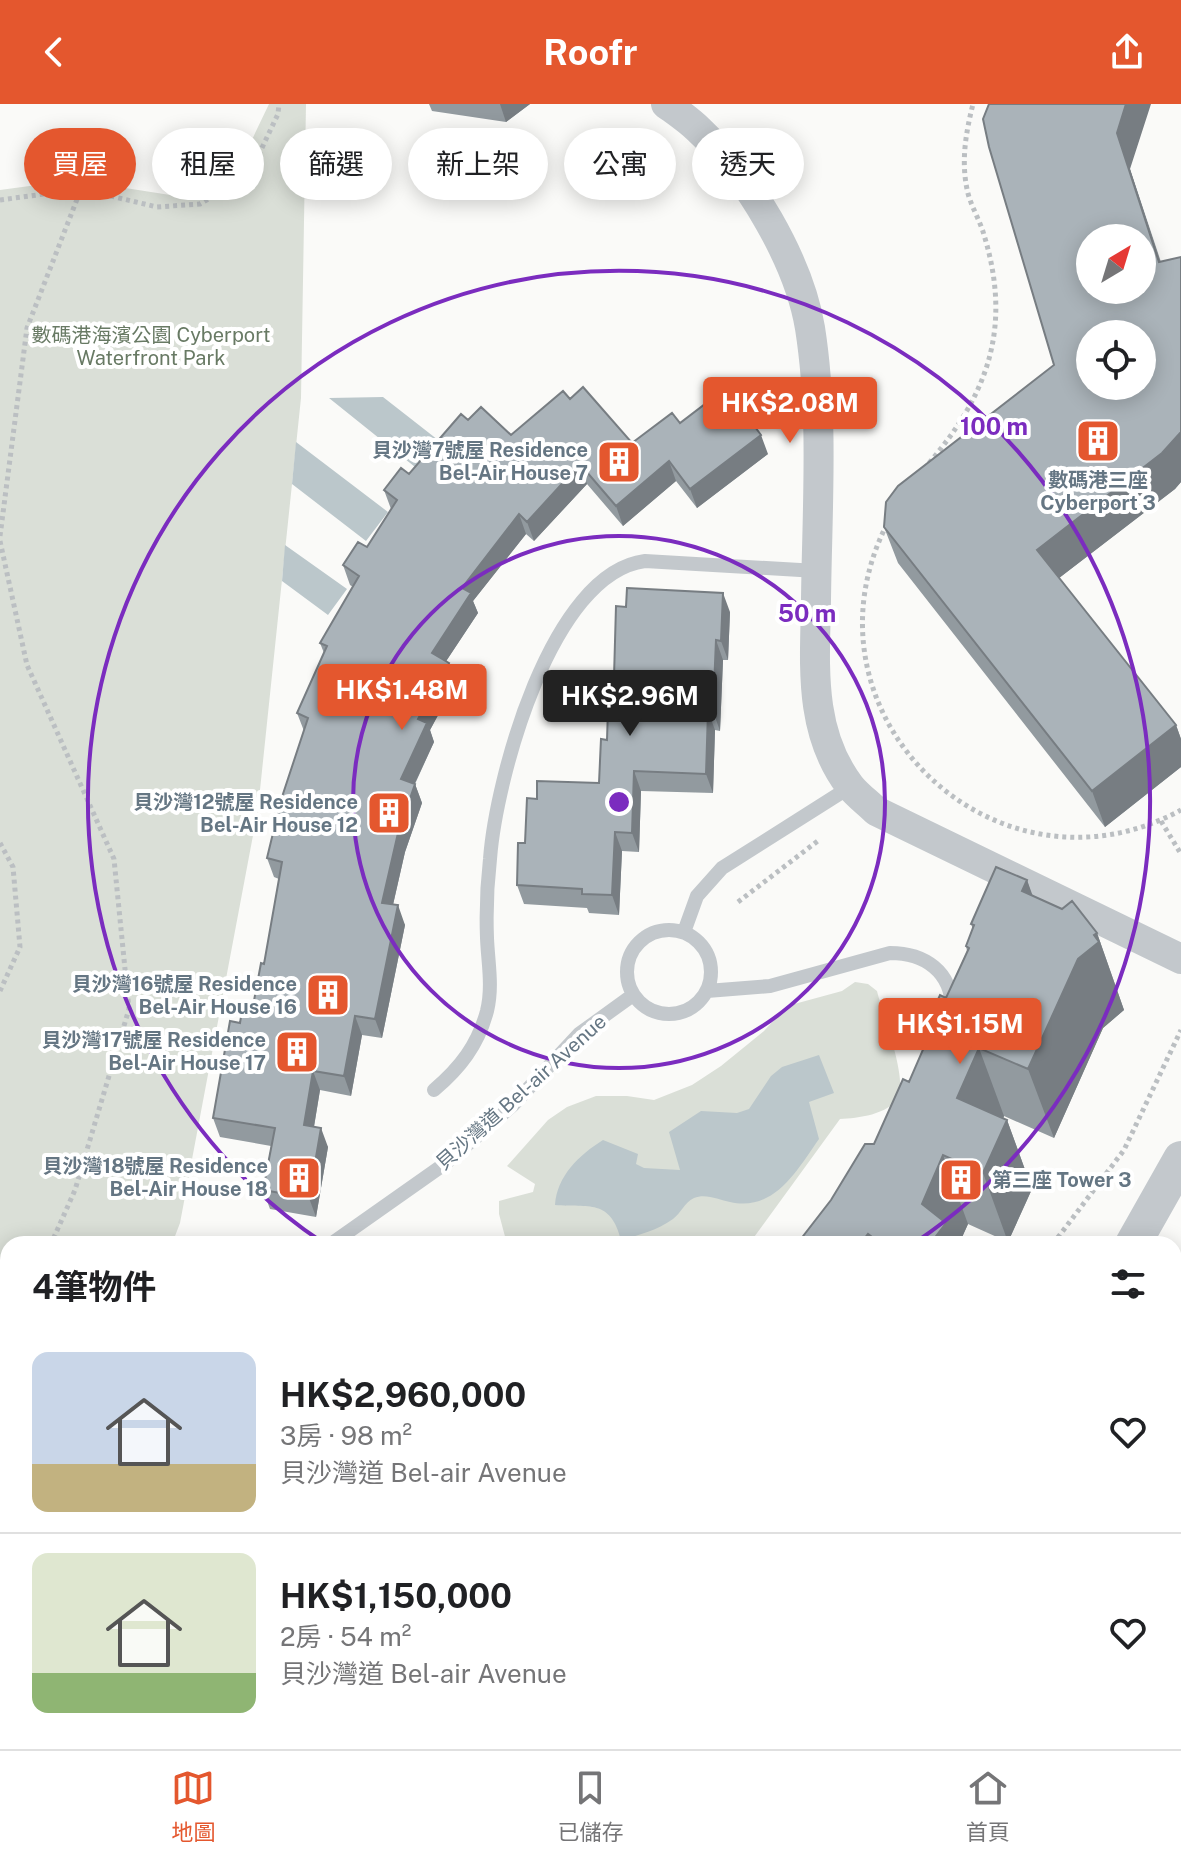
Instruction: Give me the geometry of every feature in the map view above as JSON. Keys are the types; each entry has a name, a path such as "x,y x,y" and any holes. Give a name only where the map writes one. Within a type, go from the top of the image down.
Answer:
{"street":[{"path":"666,104 699,130 749,187 786,253 809,324 818,400 815,697 828,750 850,787 876,811 1181,959"},
{"path":"1138,1236 1181,1159"}],"lane":[{"path":"434,1090 469,1055 488,1008 491,983 487,898 497,813 516,731 549,654 596,585 618,568 645,561 817,571"},
{"path":"684,932 697,896 722,868 850,787"},
{"path":"671,929 684,932 705,950 711,977 707,991 698,1003 686,1011 671,1015 656,1013 643,1006 633,995 626,970 636,945 645,936 671,929"},
{"path":"707,991 770,986 890,953 908,953 925,959 939,970 949,985 953,1003 952,1021"},
{"name":"貝沙灣道 Bel-air Avenue","path":"342,1236 457,1154 513,1105 579,1034 633,995"}],"path":[{"path":"127,200 157,207 200,204 233,184 260,152 278,114 279,104"},
{"path":"926,466 946,443 976,397 994,345 996,290 985,236 967,190 964,141 973,104"},
{"path":"0,200 24,197"},
{"path":"55,1236 75,1190 129,1009 114,859 27,665 0,539 27,328 77,200"},
{"path":"890,519 876,546 864,590 862,635 870,680 887,723 912,760 945,792 984,816 1027,831 1072,838 1117,834 1161,821 1181,810"},
{"path":"1161,821 1181,854"},
{"path":"0,843 13,867 20,947 0,991"},
{"path":"1059,1236 1124,1150 1181,1030"}],"green space":[{"name":"數碼港海濱公園 Cyberport Waterfront Park","path":"269,104 306,104 306,128 280,128 280,200 304,200 301,398 258,809 175,1236 0,1236 0,190 24,187 24,200 136,200 136,190 152,192 152,200 264,200 264,128 258,128"},
{"path":"855,982 868,984 877,991 900,1076 898,1097 880,1112 840,1119 755,1236 505,1236 499,1201 533,1192 535,1184 507,1166 548,1120 567,1107 596,1096 654,1100 692,1085 764,1031 787,1006 842,991"}],"shaded area":[{"path":"383,397 447,447 425,475 329,398"},
{"path":"296,442 388,512 366,541 292,484"},
{"path":"285,545 347,589 328,615 282,581"},
{"path":"819,1055 834,1093 809,1102 819,1139 793,1175 772,1195 746,1203 694,1198 667,1223 634,1236 619,1236 611,1217 597,1208 555,1205 560,1185 571,1167 603,1140 638,1154 636,1164 644,1168 680,1170 669,1132 701,1111 737,1113 749,1109 771,1076 782,1067"}],"building":[{"name":"數碼港三座 Cyberport 3","path":"989,104 1126,104 1117,133 1147,224 1076,224 1076,304 1156,304 1156,253 1159,262 1181,257 1181,432 1162,453 1037,550 1176,725 1092,791 884,527 886,502 898,486 1054,365 983,119"},
{"path":"583,387 632,443 672,413 680,423 726,388 761,435 690,489 669,461 616,506 580,464 527,522 519,514 462,588 471,593 432,653 449,663 418,719 427,723 401,779 415,784 398,833 382,903 398,905 375,1019 355,1016 344,1076 313,1071 304,1125 321,1128 309,1198 263,1190 275,1128 213,1118 230,1021 240,1023 243,1004 253,1006 261,963 264,964 282,862 267,858 281,800 308,718 297,713 327,646 320,643 359,576 343,565 358,542 367,547 397,500 384,490 401,468 409,474 461,414 468,420 481,407 511,435 563,391 570,399"},
{"path":"627,588 723,593 721,641 716,640 713,711 708,711 706,774 634,771 632,833 615,832 612,895 582,894 582,889 517,885 518,843 525,843 527,798 537,799 537,781 599,783 601,739 607,740 609,677 614,677 616,606 626,607"},
{"path":"996,867 1027,880 1022,891 1062,909 1072,901 1097,933 1094,935 1099,942 1078,959 1028,1069 979,1048 957,1098 1007,1120 983,1173 943,1155 922,1204 946,1223 936,1236 803,1236 831,1200 865,1144 874,1144 903,1079 909,1082 935,1022 929,1019 940,995 946,998 969,948 966,946 974,925 971,924"}],"place":[{"name":"數碼港三座 Cyberport 3","path":"1098,441"},
{"name":"貝沙灣7號屋 Residence Bel-Air House 7","path":"619,462"},
{"name":"貝沙灣12號屋 Residence Bel-Air House 12","path":"389,813"},
{"name":"貝沙灣16號屋 Residence Bel-Air House 16","path":"328,995"},
{"name":"貝沙灣17號屋 Residence Bel-Air House 17","path":"297,1052"},
{"name":"貝沙灣18號屋 Residence Bel-Air House 18","path":"299,1178"},
{"name":"第三座 Tower 3","path":"961,1180"}]}
